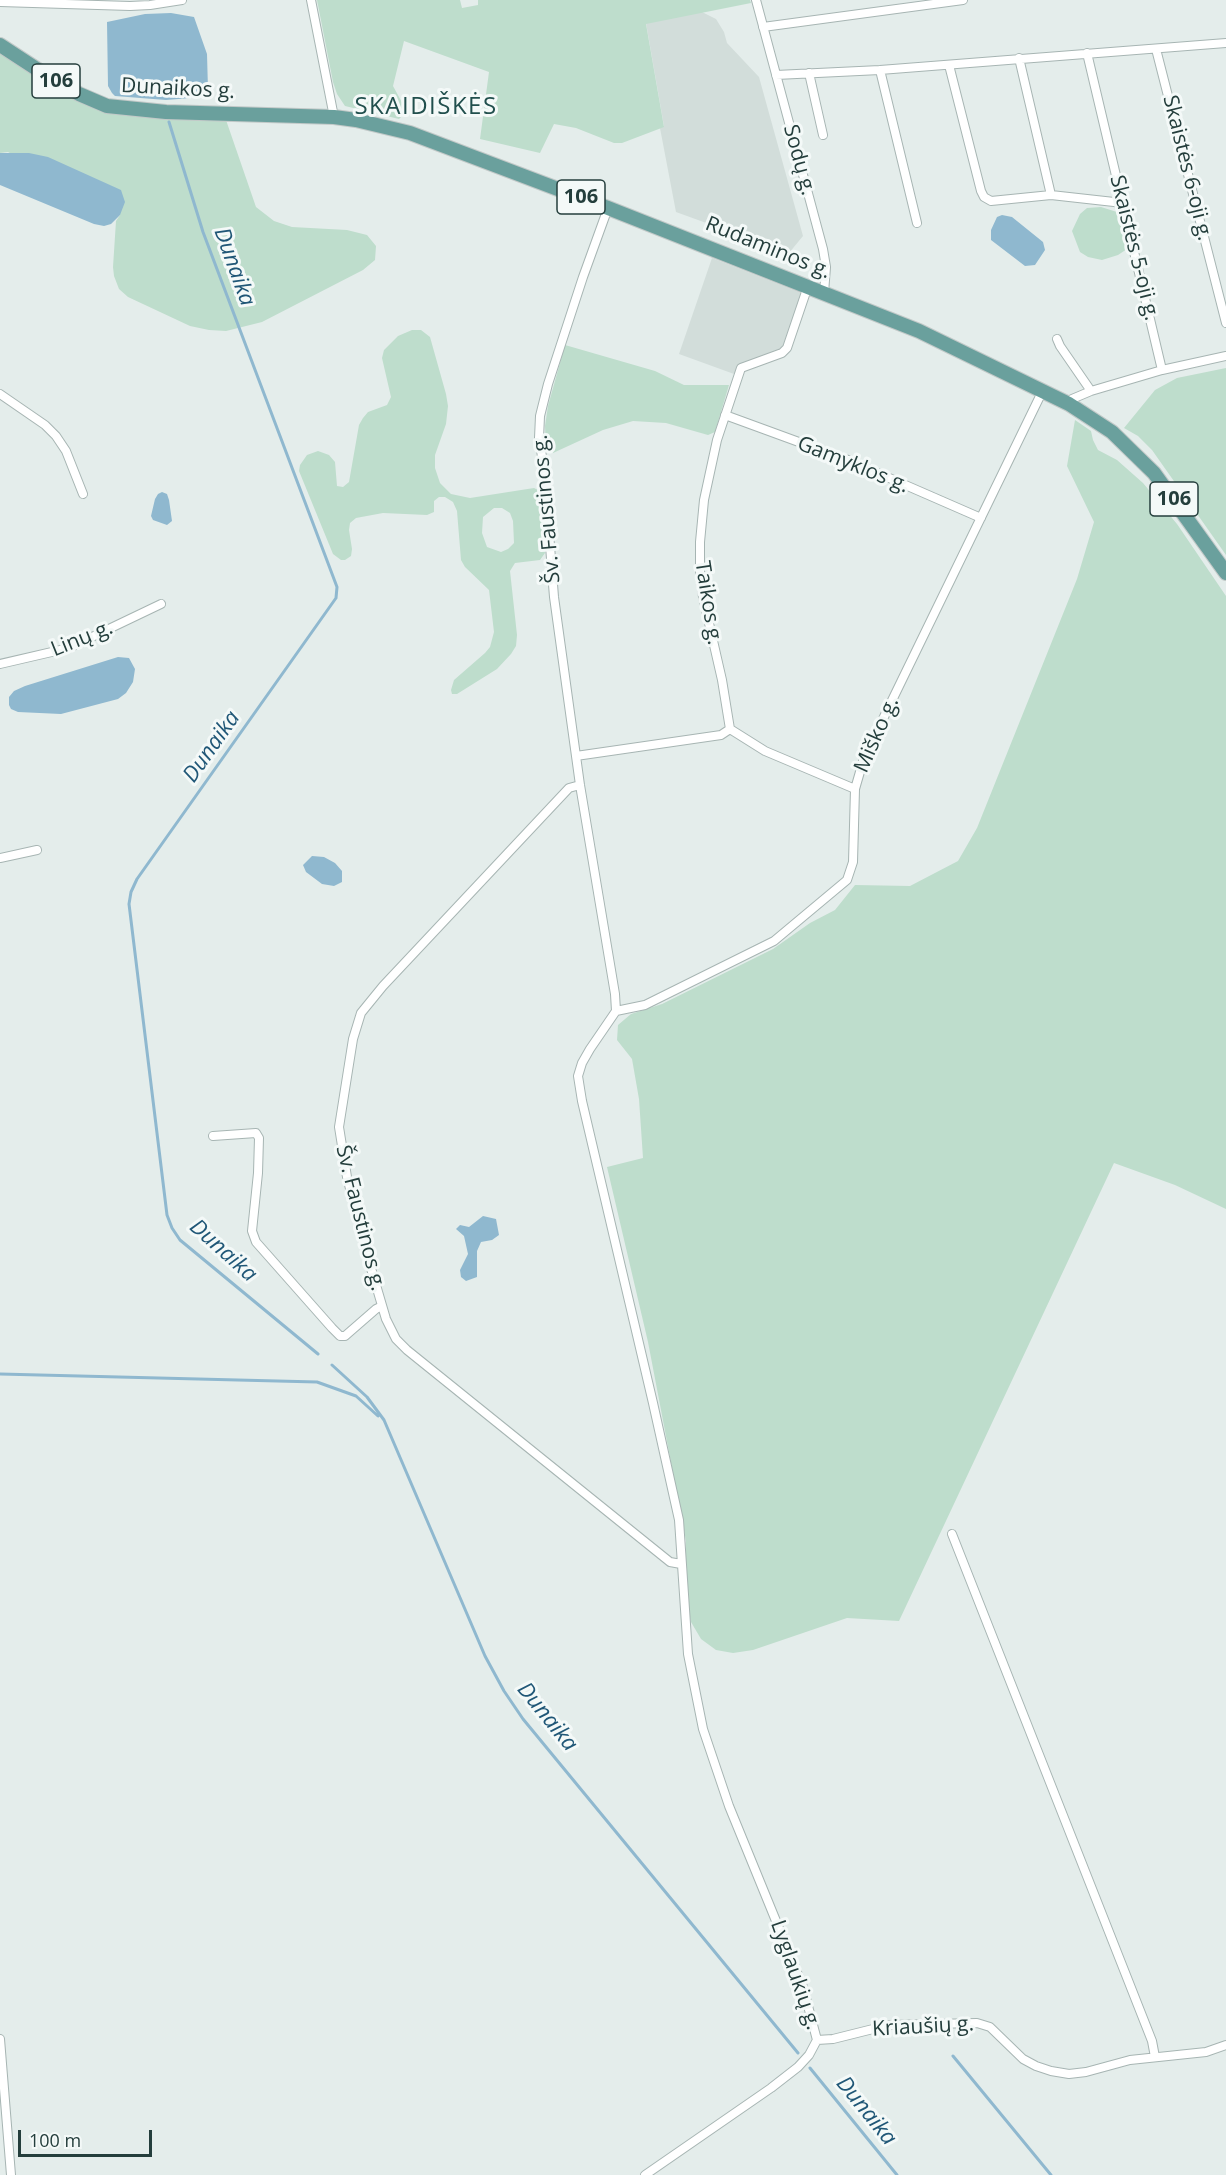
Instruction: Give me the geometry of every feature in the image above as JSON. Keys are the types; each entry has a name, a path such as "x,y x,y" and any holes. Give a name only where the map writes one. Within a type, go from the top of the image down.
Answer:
{"main road":[{"name":"Dunaikos g.","path":"0,45 79,94 95,102 116,108 166,112 334,117"},
{"name":"Rudaminos g.","path":"334,117 410,133 608,208 808,286 955,347 1043,390 1070,404 1112,432 1136,453 1175,500 1226,573"}],"street":[{"path":"0,2 130,6 182,0"},
{"path":"311,0 334,117"},
{"name":"Sodų g.","path":"756,0 823,249 826,267 824,293"},
{"path":"763,27 963,0"},
{"path":"776,75 880,70 1226,43"},
{"name":"Skaistės 6-oji g.","path":"1156,49 1226,322"},
{"name":"Skaistės 5-oji g.","path":"1087,53 1162,370"},
{"path":"1019,58 1052,195"},
{"path":"949,65 984,197 991,201 1052,195 1123,203"},
{"path":"880,70 916,223"},
{"path":"809,73 823,135"},
{"name":"Šv. Faustinos g.","path":"608,208 562,339 540,416 539,438 544,469 554,597 580,784 616,1011"},
{"name":"Taikos g.","path":"730,729 722,680 703,597 700,571 704,500 724,415 741,368 782,353 787,348 808,286"},
{"path":"1057,339 1091,391"},
{"path":"1070,404 1072,399 1091,391 1162,370 1226,356"},
{"name":"Miško g.","path":"616,1011 645,1005 774,941 847,880 853,862 855,789 864,758 1043,390"},
{"path":"0,394 45,425 56,436 74,468 83,494"},
{"name":"Gamyklos g.","path":"724,415 848,460 981,518"},
{"name":"Linų g.","path":"0,664 69,648 161,604"},
{"path":"576,756 721,735 730,729 765,751 855,789"},
{"name":"Šv. Faustinos g.","path":"580,784 569,788 383,986 361,1013 353,1039 339,1128 347,1177 382,1306 396,1339 670,1562 681,1564"},
{"path":"0,858 37,850"},
{"path":"616,1011 590,1049 578,1076 679,1520 681,1564"},
{"path":"213,1136 256,1133 259,1138 258,1173 252,1231 256,1242 332,1328 340,1336 345,1336 382,1306"},
{"path":"952,1534 1152,2042 1155,2057"},
{"name":"Lyglaukių g.","path":"645,2175 798,2067 809,2055 817,2040 803,1987 729,1806 701,1718 688,1654 681,1564"},
{"name":"Kriaušių g.","path":"817,2040 833,2039 889,2025 977,2023 990,2027 1023,2059 1051,2071 1069,2074 1086,2072 1130,2060 1206,2052 1226,2045"},
{"path":"0,2039 11,2175"}],"shaded area":[{"path":"702,12 716,19 724,32 727,43 759,77 803,236 789,253 676,212 660,128 664,126 646,23"},
{"path":"712,258 801,293 784,348 737,368 734,374 679,354"}],"green space":[{"path":"317,0 460,0 462,8 478,5 478,0 750,0 751,3 646,24 664,127 622,143 614,143 576,128 554,124 540,153 480,139 489,72 404,41 393,86 405,108 404,114 399,119 345,106 333,82"},
{"path":"0,52 55,89 102,111 122,115 226,120 256,207 274,221 292,227 347,230 367,235 376,246 375,260 363,270 262,322 226,331 190,326 128,297 119,289 113,267 116,221 120,215 8,152 0,153"},
{"path":"1101,207 1117,212 1123,222 1127,249 1118,255 1102,260 1088,257 1080,252 1072,231 1080,214 1087,208"},
{"path":"412,330 421,330 430,337 448,406 446,424 435,455 435,468 440,483 451,494 470,498 534,488 540,491 545,553 540,560 515,563 510,571 517,635 516,646 497,669 457,694 452,694 451,690 454,680 490,647 494,632 489,590 465,567 461,560 457,511 453,502 445,497 439,497 434,501 434,512 427,515 383,513 356,518 350,523 349,530 351,556 341,560 333,554 299,471 307,455 318,451 329,455 335,462 337,486 343,487 349,482 359,425 368,412 387,405 391,397 382,358 384,350 398,336","holes":["494,508 502,508 510,513 513,521 514,543 501,552 487,547 482,533 483,517"]},
{"path":"565,345 655,371 684,385 729,385 715,432 708,435 666,423 633,421 603,430 553,453 546,450 545,426 548,406"},
{"path":"1226,368 1226,555 1152,450 1138,436 1124,428 1155,390 1177,378"},
{"path":"1075,420 1091,431 1098,450 1117,460 1143,483 1177,524 1226,596 1226,1209 1175,1185 1114,1163 899,1621 847,1618 753,1650 733,1653 716,1650 701,1639 691,1622 685,1592 686,1541 648,1342 607,1167 643,1158 639,1099 632,1059 617,1040 618,1025 631,1014 662,1004 773,949 810,923 835,910 855,885 910,886 958,861 977,828 1077,579 1094,522 1067,466"}],"water":[{"path":"171,13 194,17 207,54 208,90 203,97 166,100 115,96 108,86 107,22 145,14"},
{"path":"0,153 29,153 48,157 121,190 125,202 120,215 111,224 104,226 94,224 0,185"},
{"path":"1002,215 1012,217 1043,242 1045,250 1035,265 1025,266 991,240 991,230 997,217"},
{"path":"162,492 167,494 169,500 172,521 167,525 153,520 151,516 155,499"},
{"path":"118,657 129,658 135,669 133,682 126,693 118,699 61,714 18,712 11,709 9,705 9,697 14,691 25,686"},
{"path":"312,856 324,857 335,863 342,871 342,882 334,886 322,884 306,872 303,865"},
{"path":"483,1216 496,1219 499,1235 492,1240 481,1242 477,1251 477,1277 466,1281 461,1277 460,1270 468,1254 464,1236 456,1229 460,1225 469,1227"}],"waterway":[{"name":"Dunaika","path":"169,122 203,232 337,587 336,598 137,879 129,904 167,1215 172,1228 180,1240 318,1354"},
{"name":"Dunaika","path":"332,1365 367,1397 384,1420 485,1656 504,1691 523,1719 798,2053"},
{"path":"0,1374 317,1382 356,1396 378,1416"},
{"path":"953,2056 1051,2175"},
{"name":"Dunaika","path":"810,2068 897,2175"}],"district":[{"name":"SKAIDIŠKĖS","path":"426,107"}]}
